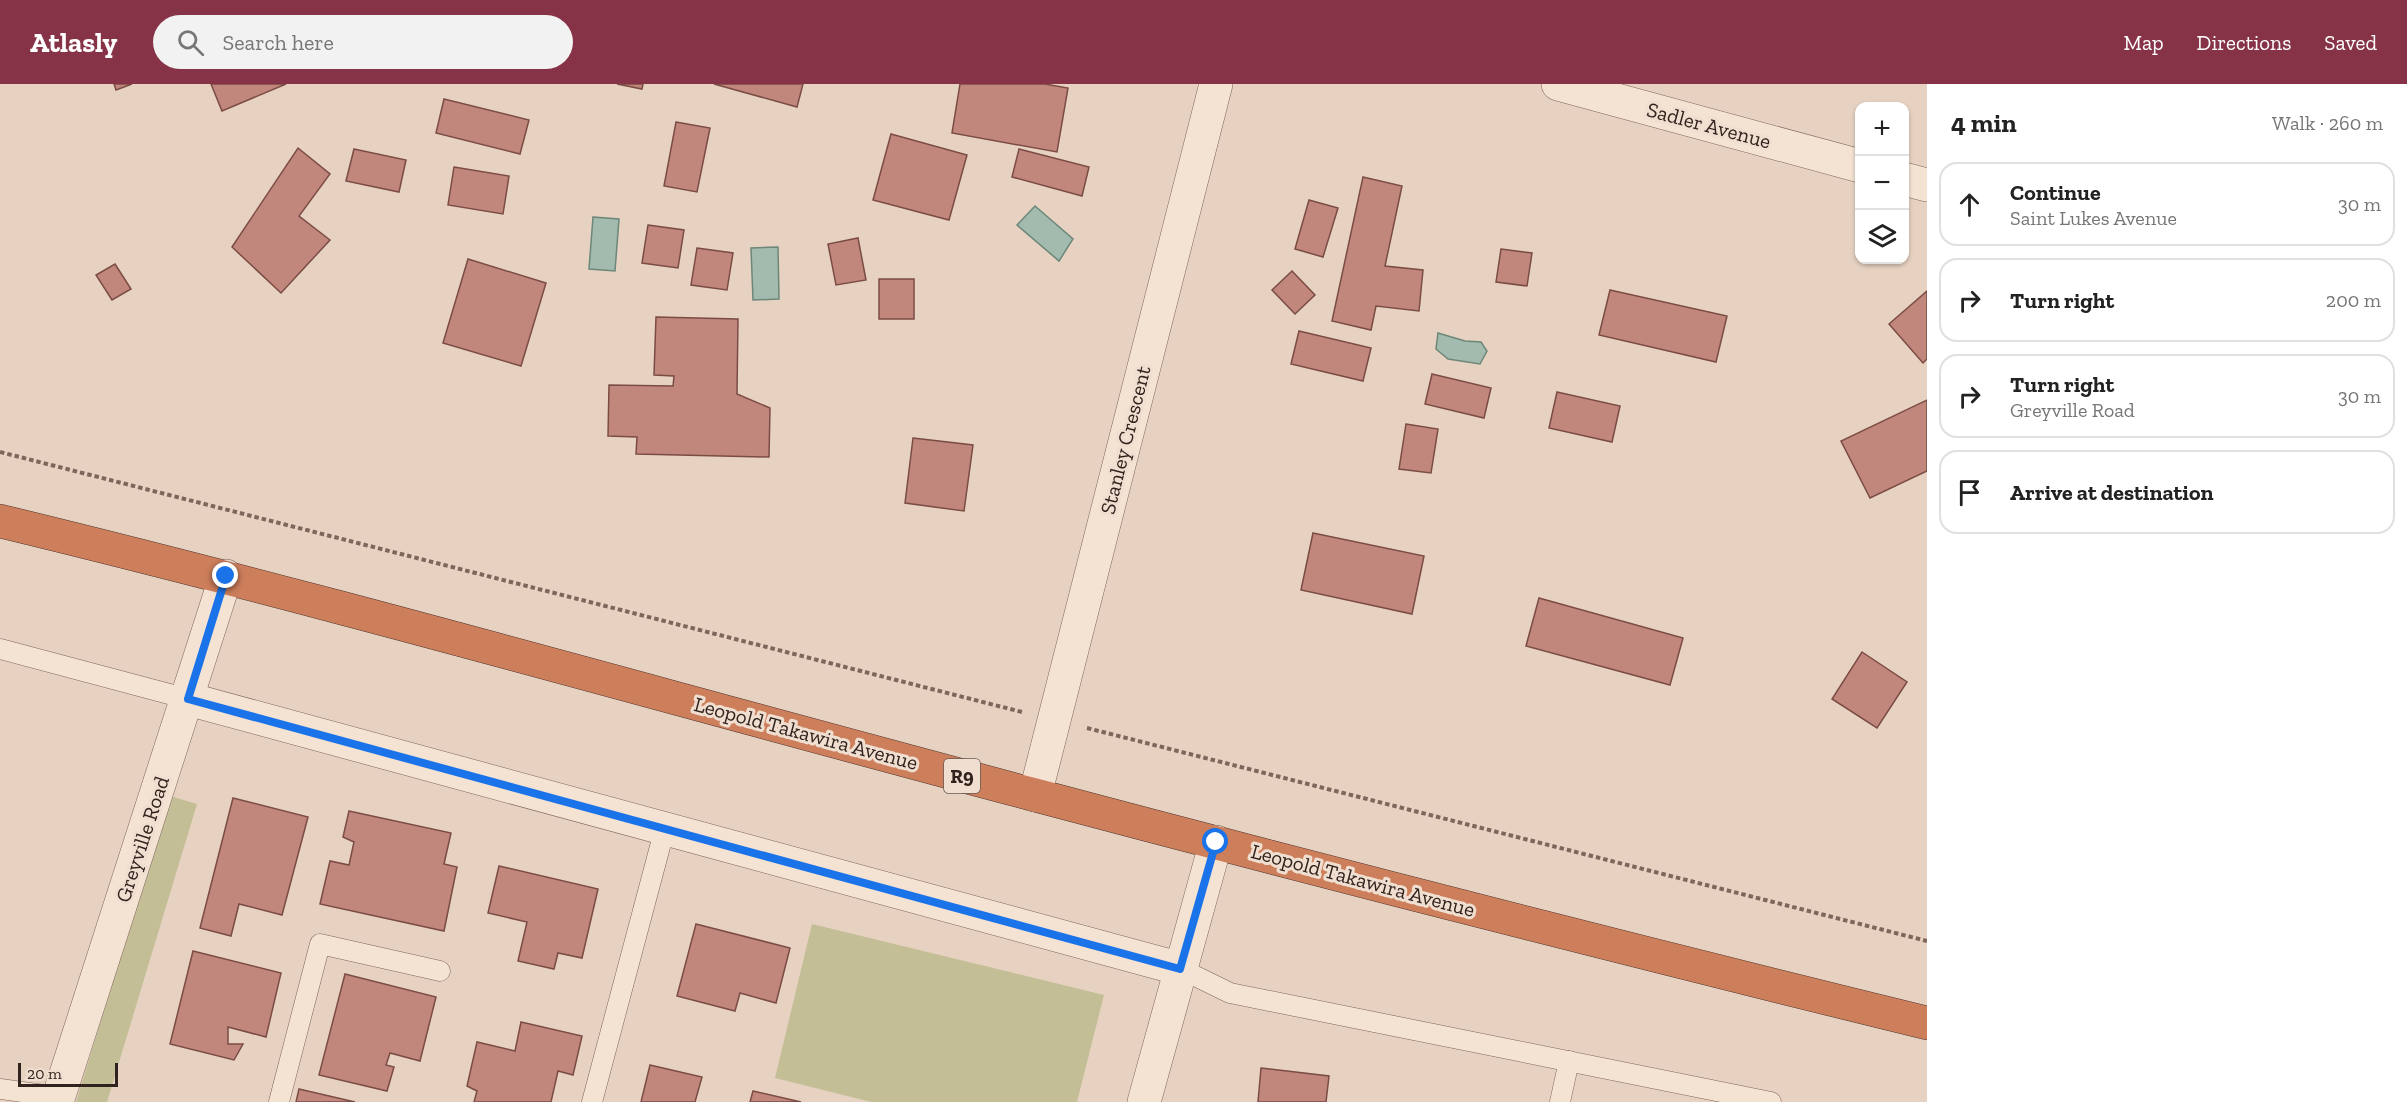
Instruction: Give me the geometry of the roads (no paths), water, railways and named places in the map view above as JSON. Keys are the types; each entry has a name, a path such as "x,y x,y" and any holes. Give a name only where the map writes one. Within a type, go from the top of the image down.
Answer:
{"highway":[{"name":"Leopold Takawira Avenue","path":"0,521 226,576 1035,795 1617,947 1927,1023"}],"street":[{"name":"Stanley Crescent","path":"1035,795 1216,84"},
{"name":"Sadler Avenue","path":"1558,84 1855,165"},
{"path":"1909,179 1927,185"},
{"name":"Greyville Road","path":"58,1100 226,576"},
{"path":"188,699 1180,969"},
{"path":"1144,1102 1216,842"}],"lane":[{"path":"0,649 188,699"},
{"path":"592,1102 665,828"},
{"path":"279,1102 320,944 440,971"},
{"path":"1180,969 1230,993 1771,1102"},
{"path":"1560,1102 1569,1061"},
{"path":"0,1089 58,1100"}]}
